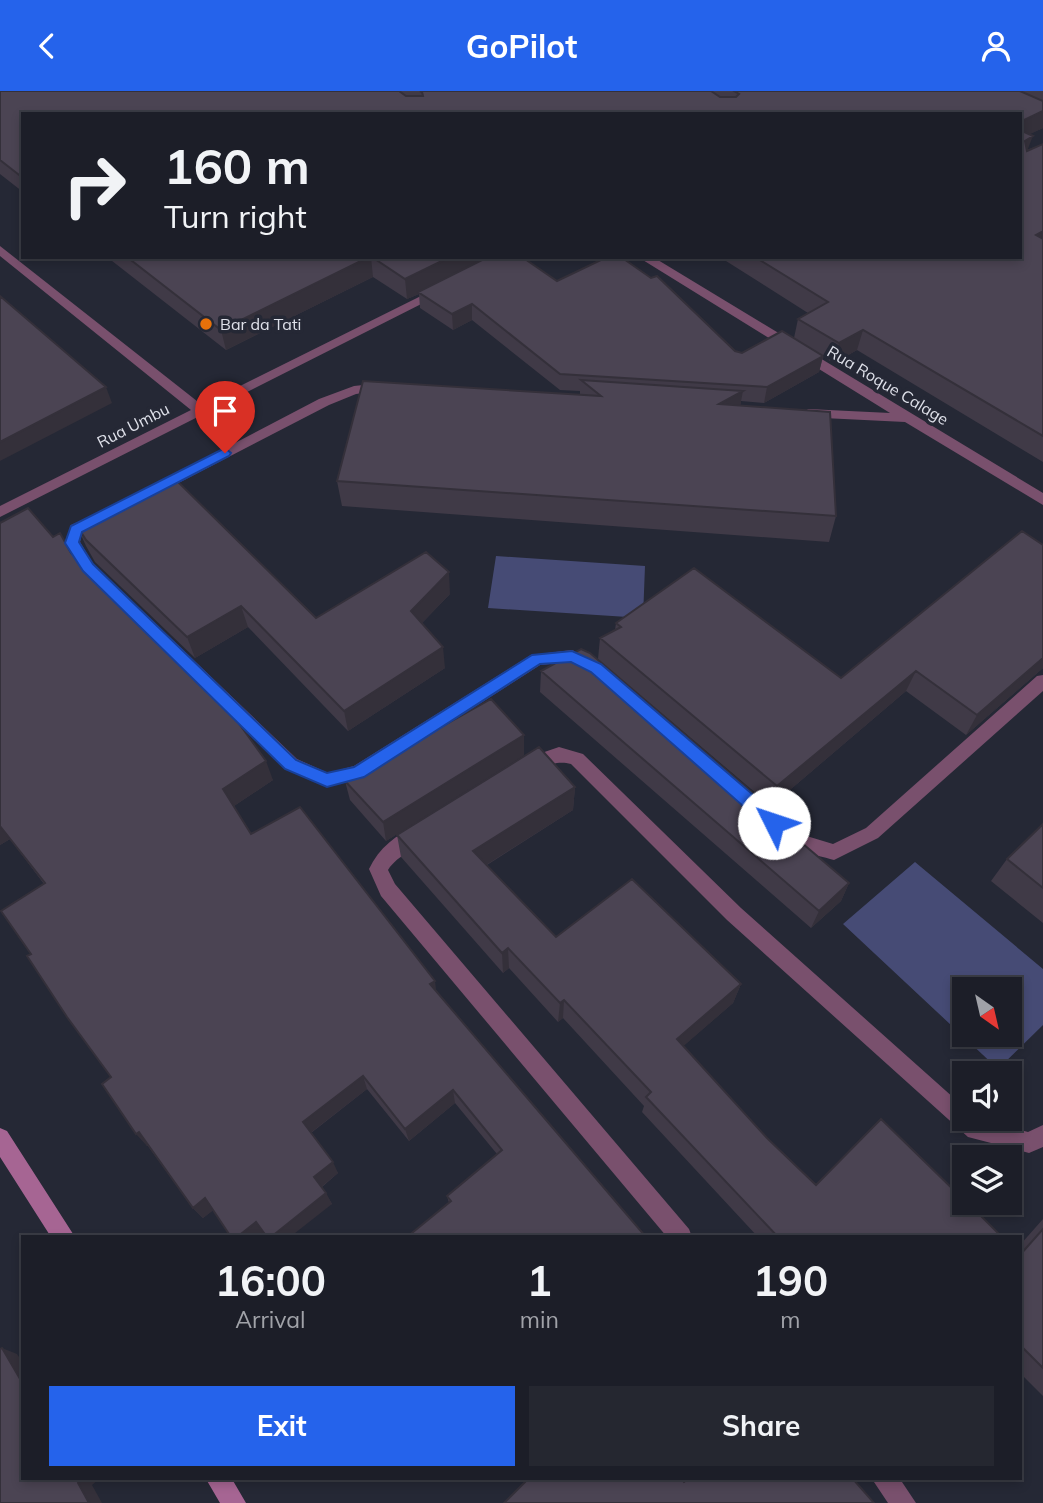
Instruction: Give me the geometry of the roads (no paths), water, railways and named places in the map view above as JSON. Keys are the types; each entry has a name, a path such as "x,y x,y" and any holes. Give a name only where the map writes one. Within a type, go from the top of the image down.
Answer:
{"main road":[{"path":"0,1138 63,1235"},
{"path":"219,1480 234,1503"}],"street":[{"path":"0,250 201,411"},
{"name":"Rua Roque Calage","path":"647,259 1043,500"},
{"name":"Rua Umbu","path":"0,512 447,288"},
{"path":"138,498 324,402 354,390 398,387"},
{"path":"795,413 908,418"},
{"path":"113,510 76,529 72,543 88,568 291,764 327,780 359,772 537,659 572,656 607,677"},
{"path":"773,822 794,840 834,852 872,833 1043,681"},
{"path":"512,775 534,761 559,754 577,759 734,914 975,1130 1029,1143 1043,1135"},
{"path":"433,824 388,852 378,869 388,890 679,1235"},
{"path":"885,1480 904,1503"}],"place":[{"name":"Bar da Tati","path":"206,324"}]}
